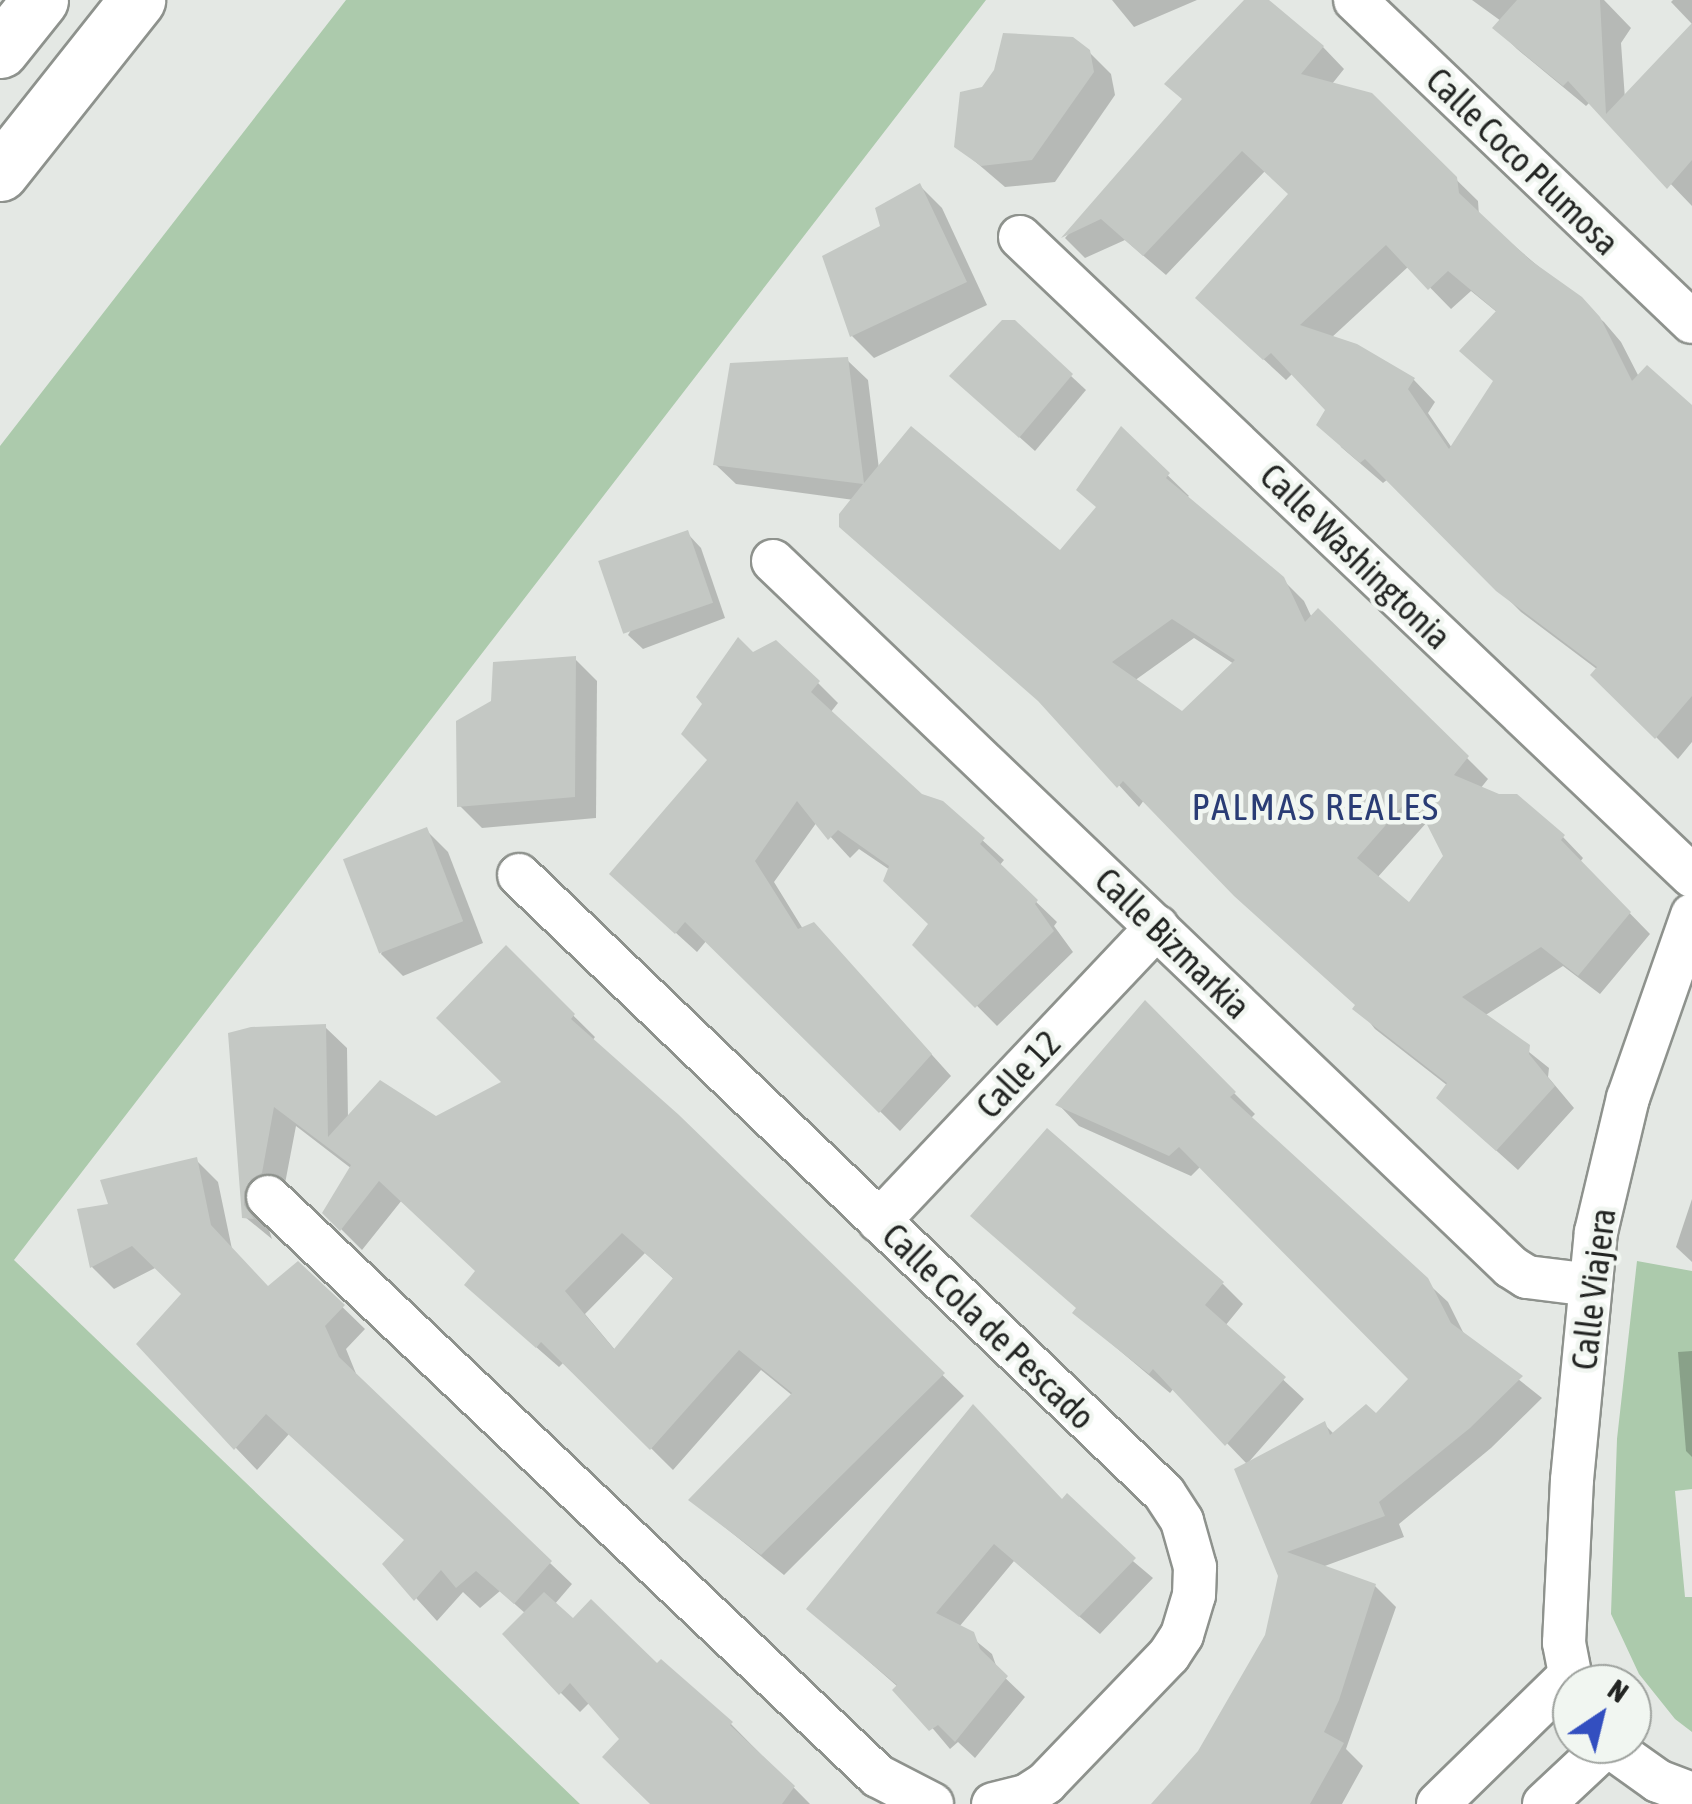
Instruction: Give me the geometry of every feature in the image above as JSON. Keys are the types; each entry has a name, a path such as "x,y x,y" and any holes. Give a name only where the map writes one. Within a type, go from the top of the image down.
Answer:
{"main road":[{"path":"0,50 40,0"},
{"path":"0,173 137,0"}],"street":[{"name":"Calle Coco Plumosa","path":"1355,0 1692,322"},
{"name":"Calle Washingtonia","path":"1020,237 1692,876"},
{"name":"Calle Bizmarkia","path":"774,561 1511,1267 1527,1278 1591,1285"},
{"name":"Calle Cola de Pescado","path":"519,875 1164,1494 1190,1541 1194,1596 1182,1635 1169,1655 1046,1784 1026,1796 994,1804"},
{"name":"Calle Viajera","path":"1568,1664 1564,1643 1572,1480 1596,1232 1628,1098 1692,915"},
{"name":"Calle 12","path":"878,1220 1157,927"},
{"path":"268,1196 878,1776 932,1804"},
{"path":"1438,1804 1552,1698"},
{"path":"1544,1804 1586,1764"},
{"path":"1633,1764 1658,1781 1692,1794"}],"green space":[{"path":"346,0 986,0 14,1260 580,1804 0,1804 0,446"},
{"path":"1637,1261 1692,1271 1692,1489 1675,1491 1685,1597 1692,1597 1692,1732 1675,1719 1652,1690 1652,1664 1634,1664 1611,1614 1617,1439"}],"building":[{"path":"1244,0 1269,0 1324,46 1301,74 1372,93 1457,177 1459,193 1530,260 1582,297 1600,317 1632,381 1647,365 1692,405 1692,696 1655,739 1590,675 1597,667 1496,591 1365,459 1360,463 1316,425 1325,410 1271,353 1263,360 1195,298 1288,194 1242,151 1143,256 1101,219 1061,238 1182,99 1164,84","holes":["1386,245 1428,290 1448,271 1496,311 1459,351 1493,381 1449,449 1408,389 1415,378 1357,344 1300,325"]},
{"path":"1517,0 1600,0 1606,114 1692,23 1692,160 1667,189 1568,81 1563,86 1492,28"},
{"path":"1003,33 1073,37 1090,50 1094,72 1032,160 981,166 954,147 960,92 982,87 994,70"},
{"path":"920,183 967,282 850,337 822,256 880,226 875,208"},
{"path":"1002,320 1015,320 1073,374 1019,438 949,376"},
{"path":"848,357 864,483 911,426 1060,550 1096,507 1076,490 1121,426 1170,473 1166,478 1284,577 1305,622 1318,608 1469,756 1454,775 1499,794 1517,794 1565,835 1561,840 1631,912 1578,976 1541,947 1462,997 1530,1045 1529,1054 1555,1086 1496,1151 1436,1098 1447,1083 1352,1009 1355,1005 1234,896 1123,781 1117,788 1038,701 839,527 839,514 863,484 713,465 730,363","holes":["1172,619 1235,660 1182,711 1112,662","1412,795 1443,856 1409,902 1357,858"]},
{"path":"688,530 713,603 623,634 598,561"},
{"path":"738,637 753,652 776,640 820,681 811,692 922,794 943,801 985,838 980,844 1038,900 1035,904 1054,931 975,1008 912,945 928,924 883,881 889,866 838,830 828,840 797,801 755,861 798,929 814,922 932,1054 879,1113 685,922 675,934 609,874 707,760 681,734 702,704 696,697"},
{"path":"576,656 575,797 457,807 456,721 491,701 493,662"},
{"path":"427,827 463,921 379,954 343,859"},
{"path":"506,945 575,1014 571,1019 679,1115 945,1373 761,1555 688,1500 792,1393 739,1350 650,1450 541,1342 536,1348 464,1285 475,1271 379,1181 340,1231 322,1213 351,1165 274,1107 262,1173 251,1179 244,1192 244,1205 254,1219 242,1218 228,1033 251,1027 326,1024 328,1137 380,1080 436,1116 501,1082 436,1018","holes":["622,1233 673,1278 614,1349 565,1291"]},
{"path":"1145,1000 1236,1092 1230,1097 1428,1278 1451,1323 1523,1376 1470,1428 1379,1502 1385,1516 1287,1552 1376,1584 1339,1700 1324,1732 1344,1743 1310,1804 1151,1804 1198,1751 1265,1635 1278,1576 1234,1469 1325,1421 1330,1435 1366,1404 1376,1413 1408,1379 1179,1147 1169,1156 1055,1105"},
{"path":"1047,1128 1224,1282 1205,1305 1286,1377 1225,1446 1153,1369 1149,1374 1072,1313 1076,1308 970,1216"},
{"path":"197,1157 211,1225 268,1286 298,1261 345,1305 325,1326 339,1357 552,1561 514,1604 476,1571 456,1588 441,1570 414,1601 382,1564 404,1540 266,1414 234,1450 136,1344 181,1294 132,1246 90,1268 77,1209 108,1204 100,1180"},
{"path":"973,1404 1062,1499 1067,1493 1136,1558 1079,1617 994,1544 936,1613 974,1632 980,1649 1008,1676 955,1742 938,1725 929,1731 892,1690 897,1685 806,1609"},
{"path":"544,1592 573,1618 591,1599 657,1663 661,1659 733,1722 730,1725 795,1786 782,1804 650,1804 602,1757 619,1739 570,1683 559,1695 502,1634"}],"district":[{"name":"PALMAS REALES","path":"1316,807"}]}
